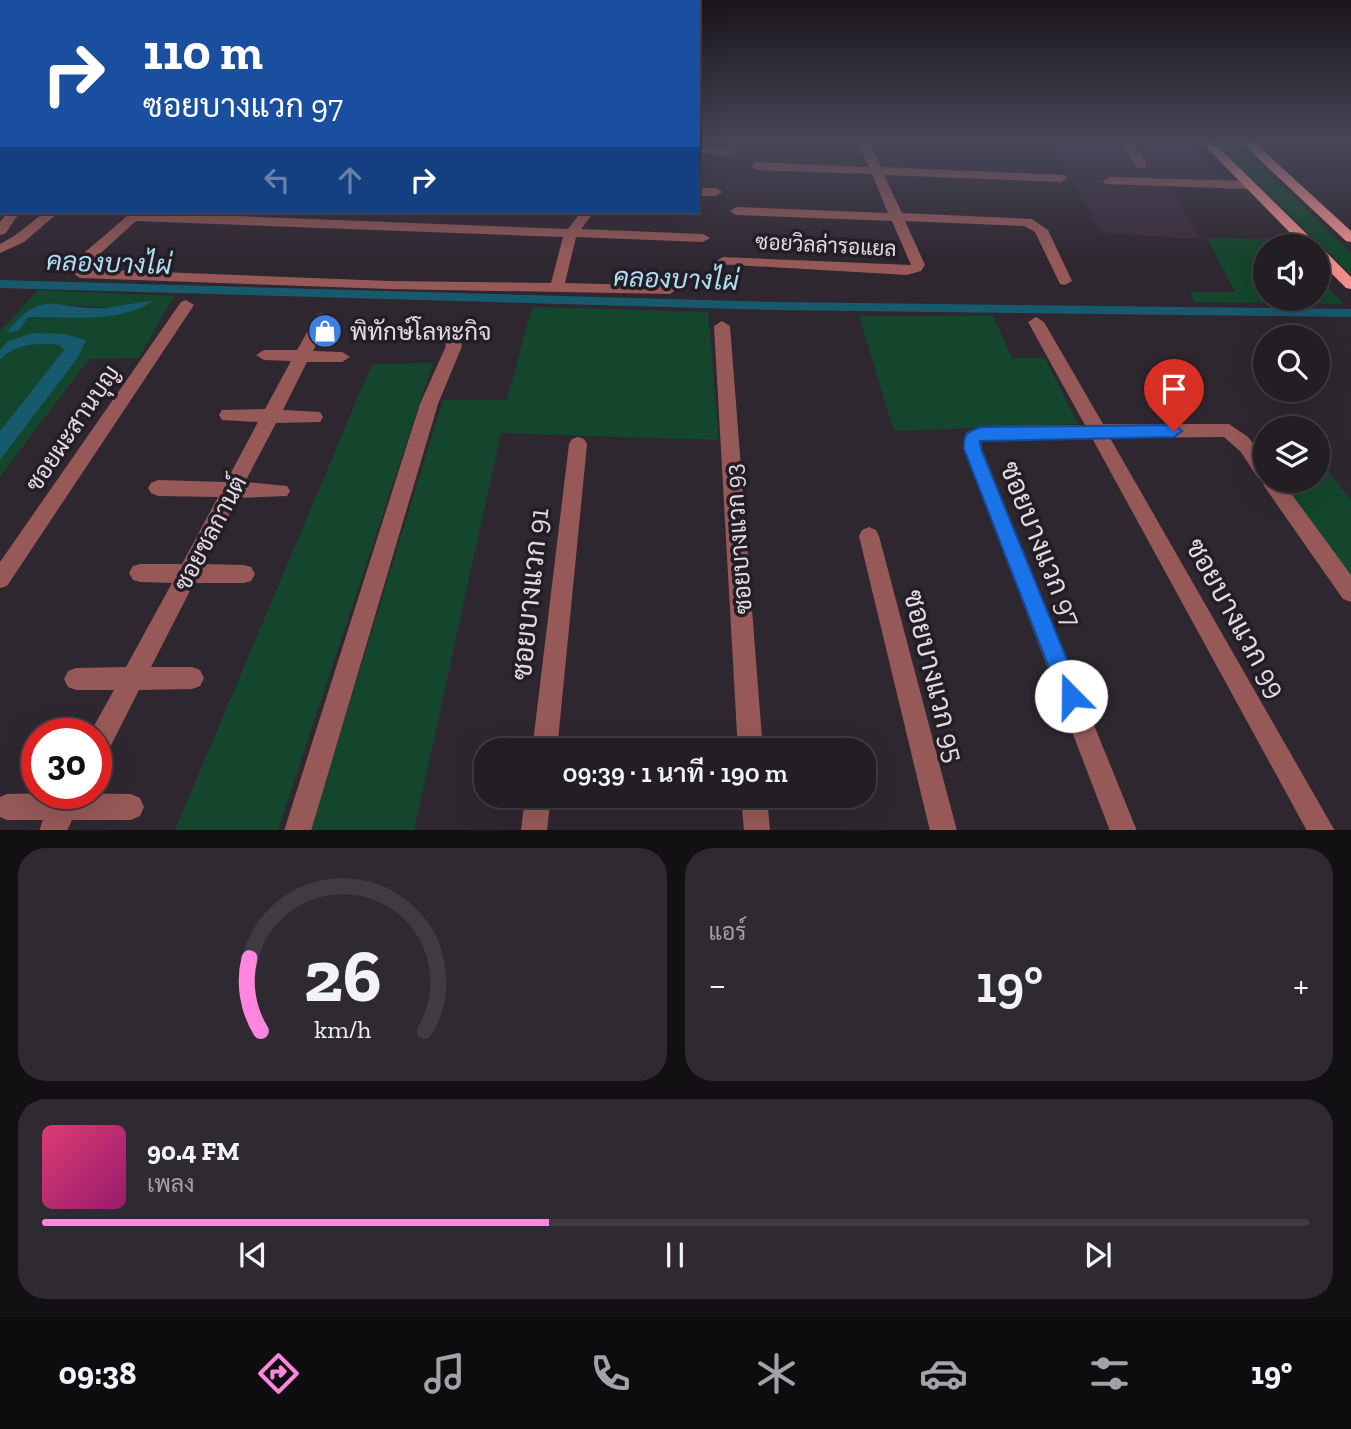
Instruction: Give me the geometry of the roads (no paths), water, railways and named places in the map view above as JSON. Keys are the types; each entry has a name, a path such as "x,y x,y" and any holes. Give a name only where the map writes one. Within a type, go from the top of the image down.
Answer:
{"main road":[{"path":"1246,182 1299,234"},
{"path":"1290,182 1351,238"},
{"path":"1330,265 1349,283"}],"street":[{"name":"ซอยวิลล่ารอแยล","path":"723,261 907,271 916,268 918,265 899,217 881,182"},
{"path":"1135,182 1249,185"},
{"path":"700,192 716,192"},
{"path":"736,211 1027,222 1041,230 1065,281"},
{"path":"0,231 13,214"},
{"path":"0,249 19,239 50,214"},
{"path":"670,289 389,285 80,274 75,270 136,214 703,238"},
{"path":"557,287 570,234 586,214"},
{"name":"ซอยผะสานบุญ","path":"0,579 186,305"},
{"name":"ซอยชลกานต์","path":"112,718 323,318"},
{"name":"ซอยบางแวก 99","path":"1036,322 1321,830"},
{"name":"ซอยบางแวก 93","path":"722,326 744,610 750,738"},
{"path":"297,830 429,404 454,346 453,340 448,337 393,336"},
{"path":"264,355 342,357"},
{"path":"228,415 314,417"},
{"path":"1100,433 1223,429 1233,433 1253,456"},
{"name":"ซอยบางแวก 97","path":"1100,433 982,433 972,438 971,443 1124,830"},
{"name":"ซอยบางแวก 91","path":"545,738 578,444"},
{"path":"158,488 280,491"},
{"path":"1280,493 1351,592"},
{"name":"ซอยบางแวก 95","path":"869,536 944,830"},
{"path":"140,573 244,573"},
{"path":"76,679 192,678"},
{"path":"7,807 21,805"},
{"path":"112,805 131,807"},
{"path":"534,830 537,808"},
{"path":"755,808 757,830"},
{"path":"53,830 64,809"}],"water":[{"path":"153,301 138,309 108,316 28,317 18,331 7,332 31,309 42,305 105,308"},
{"path":"32,333 64,334 86,340 77,359 0,460 0,431 64,350 59,345 27,345 13,350 0,360 0,350 7,342"}],"waterway":[{"name":"คลองบางไผ่","path":"0,284 775,306 1351,313"}],"place":[{"name":"พิทักษ์โลหะกิจ","path":"325,331"}]}
